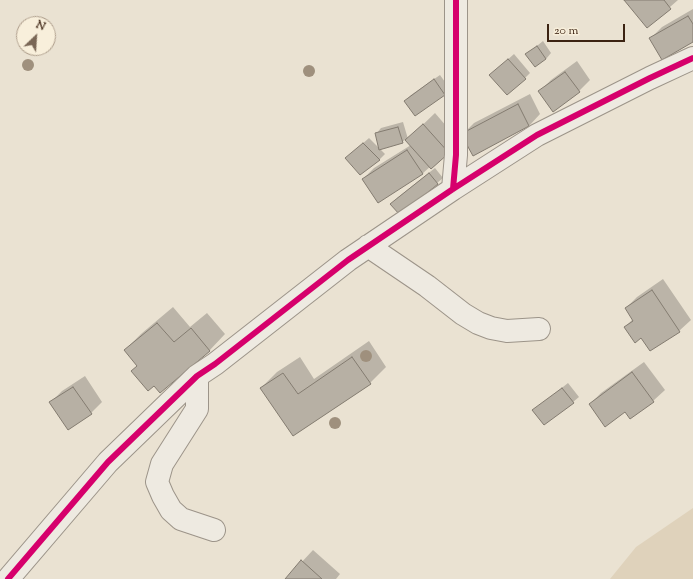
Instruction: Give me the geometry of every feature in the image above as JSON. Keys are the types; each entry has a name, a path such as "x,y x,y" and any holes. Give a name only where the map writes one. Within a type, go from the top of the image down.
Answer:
{"street":[{"path":"454,189 456,154 456,0"},
{"path":"8,579 108,462 197,376 215,364 342,265 368,246 537,135 693,58"},
{"path":"368,246 427,286 463,314 478,323 490,328 507,331 539,328"},
{"path":"197,376 197,409 162,464 158,482 163,496 171,510 181,519 214,530"}],"shaded area":[{"path":"693,508 693,579 610,579 636,547"}],"building":[{"path":"624,0 664,0 671,9 647,28"},
{"path":"688,16 693,24 693,42 662,60 649,38"},
{"path":"537,46 546,59 535,67 525,54"},
{"path":"508,59 526,79 507,95 489,75"},
{"path":"565,72 580,92 553,112 538,91"},
{"path":"434,79 445,95 415,116 404,101"},
{"path":"518,104 529,126 473,156 461,134"},
{"path":"423,124 449,153 431,169 405,140"},
{"path":"398,127 403,143 379,150 375,133"},
{"path":"363,143 380,160 360,175 345,158"},
{"path":"407,150 423,174 378,203 362,179"},
{"path":"429,173 438,184 400,215 390,204"},
{"path":"652,290 680,332 650,351 641,338 635,343 624,327 633,321 625,308"},
{"path":"157,323 174,342 191,328 210,351 160,393 154,386 148,391 131,371 137,366 124,350"},
{"path":"352,357 371,384 293,436 260,388 283,373 298,394"},
{"path":"632,372 654,402 630,419 625,412 605,427 589,404"},
{"path":"73,387 92,414 68,430 49,402"},
{"path":"562,388 574,403 544,425 532,410"},
{"path":"301,560 322,579 285,579"}],"cycle path":[{"path":"453,189 456,155 456,0"},
{"path":"8,579 108,462 197,376 215,364 348,260 453,189 537,135 693,58"}]}
